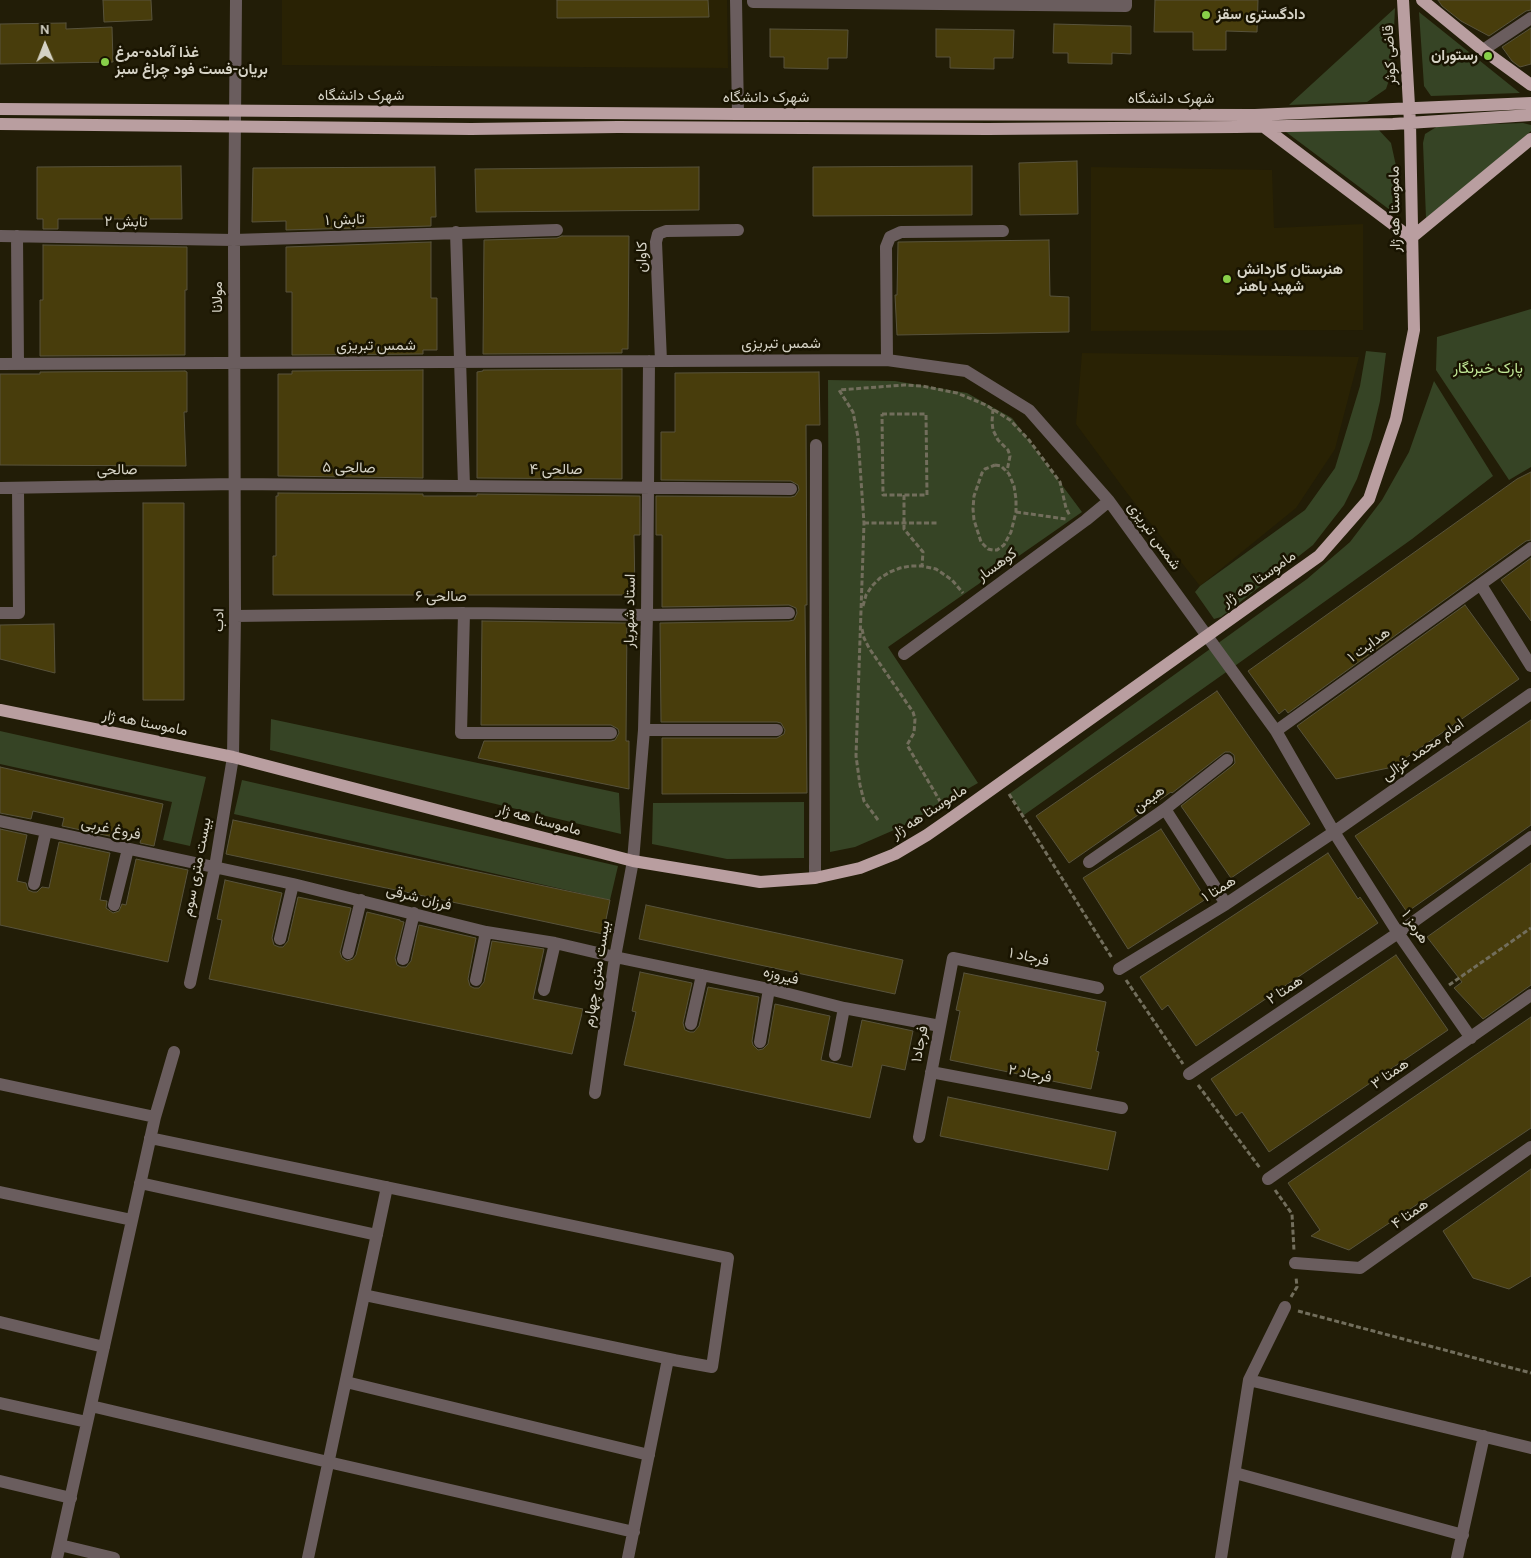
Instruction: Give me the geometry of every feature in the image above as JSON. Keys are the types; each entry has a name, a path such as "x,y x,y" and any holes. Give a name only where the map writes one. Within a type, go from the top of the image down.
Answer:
{"main road":[{"name":"قاضی کوثر","path":"1403,0 1409,109"},
{"path":"1422,0 1483,50 1531,85"},
{"name":"شهرک دانشگاه","path":"0,109 1258,120 1409,109 1531,103"},
{"name":"ماموستا هه ژار","path":"0,710 233,757 632,861 760,882 815,878 860,868 895,854 927,835 1319,556 1369,499 1396,419 1414,330 1409,109"},
{"path":"0,124 235,127 998,129 1228,127 1258,120 1410,123 1531,115"},
{"path":"1258,120 1411,238 1531,139"}],"street":[{"name":"مولانا","path":"235,484 234,240 236,0"},
{"path":"736,0 738,114"},
{"path":"753,0 753,2 909,2 1126,6 1126,0"},
{"path":"1483,50 1531,18"},
{"name":"تابش ۱","path":"234,240 557,230"},
{"name":"کاوان","path":"655,361 656,242 658,234 666,231 738,230"},
{"path":"887,360 886,247 890,237 901,232 1003,230"},
{"path":"456,232 464,486"},
{"name":"تابش ۲","path":"0,236 234,240"},
{"path":"17,236 18,364"},
{"name":"شمس تبریزی","path":"0,364 887,360 966,372 1029,410 1109,501 1276,731 1334,832"},
{"name":"استاد شهریار","path":"632,861 644,730 648,487 655,361"},
{"path":"815,878 816,445"},
{"name":"صالحی ۵","path":"235,484 464,486"},
{"name":"صالحی","path":"0,488 235,484"},
{"name":"ادب","path":"233,757 235,484"},
{"name":"صالحی ۴","path":"464,486 791,488"},
{"path":"0,613 19,613 18,488"},
{"name":"کوهسار","path":"904,654 1109,501"},
{"name":"هدایت ۱","path":"1276,731 1531,548"},
{"path":"1481,585 1531,666"},
{"path":"464,613 461,733 611,733"},
{"name":"صالحی ۶","path":"235,616 464,613 789,614"},
{"name":"امام محمد غزالی","path":"1334,832 1531,694"},
{"path":"644,730 777,730"},
{"name":"بیست متری سوم","path":"190,983 215,867 233,757"},
{"name":"هیمن","path":"1089,862 1165,809 1227,760"},
{"path":"1165,809 1226,904"},
{"name":"فروغ غربی","path":"0,821 215,867"},
{"path":"34,884 46,831"},
{"name":"همتا ۱","path":"1119,968 1226,904 1334,832"},
{"name":"هرمز ۱","path":"1334,832 1398,933 1471,1038"},
{"name":"همتا ۲","path":"1189,1074 1398,933 1531,837"},
{"path":"114,905 128,849"},
{"name":"بیست متری چهارم","path":"595,1093 615,957 632,861"},
{"name":"فرزان شرقی","path":"215,867 361,900 486,932 554,943 615,957"},
{"path":"280,939 293,884"},
{"path":"348,953 361,900"},
{"path":"403,958 414,913"},
{"path":"476,980 486,932"},
{"path":"544,990 554,943"},
{"name":"فیروزه","path":"615,957 769,989 844,1008 940,1026"},
{"name":"فرجاد ۱","path":"953,958 1098,988"},
{"name":"فرجاد۱","path":"920,1137 953,958"},
{"path":"691,1024 702,975"},
{"path":"760,1042 769,989"},
{"name":"همتا ۳","path":"1268,1179 1531,995"},
{"path":"835,1055 844,1008"},
{"path":"114,1558 59,1552 150,1138 174,1052"},
{"name":"فرجاد ۲","path":"931,1072 1122,1108"},
{"path":"0,1084 155,1117"},
{"path":"150,1138 728,1258 712,1368 364,1295"},
{"name":"همتا ۴","path":"1295,1263 1360,1268 1531,1147"},
{"path":"140,1183 377,1235"},
{"path":"308,1558 387,1187"},
{"path":"0,1192 132,1220"},
{"path":"1221,1558 1250,1380 1285,1307"},
{"path":"0,1322 104,1347"},
{"path":"628,1558 668,1359 675,1360"},
{"path":"1250,1380 1531,1448"},
{"path":"346,1382 649,1455"},
{"path":"0,1403 88,1422"},
{"path":"91,1406 634,1532"},
{"path":"1457,1558 1484,1436"},
{"path":"1235,1473 1463,1534"},
{"path":"0,1481 71,1498"}],"path":[{"path":"878,820 864,801 856,756 864,523 858,437 853,412 839,390 904,385 922,386 956,393 986,405 1010,420 1029,440 1060,482 1066,508 1071,519 1016,512"},
{"path":"993,410 992,422 994,430 998,440 1008,450 1010,456 1007,472"},
{"path":"882,414 926,414 926,495 904,495 883,495 882,414"},
{"path":"990,466 1000,466 1007,472 1014,486 1016,512 1011,532 1004,546 997,550 984,546 978,537 974,520 974,496 982,473 990,466"},
{"path":"904,495 904,529 923,552 922,566"},
{"path":"864,523 937,523"},
{"path":"1002,782 1119,968 1189,1074 1292,1214 1297,1287 1285,1307 1531,1373"},
{"path":"1439,992 1531,928"}],"shaded area":[{"path":"282,0 727,0 728,68 282,65"},
{"name":"هنرستان کاردانش شهید باهنر","path":"1091,167 1272,170 1274,228 1363,224 1363,330 1091,331"},
{"path":"1082,353 1359,357 1335,449 1296,508 1200,586 1076,424"}],"green space":[{"path":"1395,8 1392,71 1386,89 1367,102 1289,105"},
{"path":"1419,12 1520,93 1431,96 1424,86"},
{"path":"1523,123 1531,125 1531,131 1426,218 1423,143 1425,134 1438,126"},
{"path":"1376,127 1391,143 1398,175 1398,216 1282,129"},
{"name":"پارک خبرنگار","path":"1531,309 1531,467 1509,480 1436,370 1437,337"},
{"path":"1366,351 1386,353 1380,401 1371,439 1357,479 1344,505 1313,545 1221,617 1214,619 1195,592 1200,586 1305,510 1335,468 1360,386"},
{"path":"828,380 895,381 967,393 1012,418 1082,512 888,647 978,783 901,827 855,847 830,852"},
{"path":"1434,381 1493,476 1412,539 1024,815 1009,794 1307,579 1350,542 1382,500 1409,452"},
{"path":"271,719 619,793 621,834 270,750"},
{"path":"0,731 206,777 190,846 163,840 172,802 0,764"},
{"path":"242,780 618,866 610,900 234,814"},
{"path":"804,802 804,858 727,859 652,844 653,803"}],"building":[{"path":"103,0 151,0 152,20 104,22"},
{"path":"557,0 708,0 709,17 557,18"},
{"name":"دادگستری سقز","path":"1155,0 1258,0 1257,32 1226,31 1226,50 1193,50 1193,32 1154,32"},
{"path":"1438,0 1531,0 1531,10 1526,11 1489,36 1461,21 1442,6"},
{"path":"66,23 66,29 112,27 113,62 0,64 0,24"},
{"path":"1054,24 1131,26 1131,54 1112,53 1112,64 1068,63 1068,53 1053,53"},
{"path":"1531,28 1531,64 1520,67 1512,61 1502,47"},
{"path":"770,29 848,30 847,58 828,58 828,69 784,68 784,57 770,57"},
{"path":"936,29 1014,30 1013,58 994,58 994,69 950,68 950,57 936,57"},
{"path":"1077,161 1078,214 1020,215 1019,163"},
{"path":"181,166 182,219 58,219 58,229 43,229 43,219 37,219 37,167"},
{"path":"972,166 972,215 813,216 813,167"},
{"path":"435,167 436,217 431,217 431,226 286,230 286,221 252,222 253,168"},
{"path":"699,167 699,210 476,212 475,169"},
{"path":"562,236 629,236 628,349 622,349 622,353 483,354 484,240 557,238"},
{"path":"1049,240 1050,296 1069,297 1069,332 897,335 895,295 897,295 898,242"},
{"path":"431,242 431,298 437,298 437,350 423,350 423,354 292,355 292,292 286,292 286,247"},
{"path":"43,245 187,247 185,355 40,356 40,300 43,300"},
{"path":"622,369 622,479 477,478 477,372 483,370"},
{"path":"423,370 423,478 278,476 278,374 292,374 292,371"},
{"path":"187,372 187,412 184,412 186,466 0,465 0,374"},
{"path":"819,372 820,425 806,425 807,793 662,794 662,738 777,738 784,734 785,730 781,723 777,722 661,722 660,623 789,621 794,620 797,613 796,608 789,605 662,607 662,535 656,535 656,496 791,497 795,496 799,490 798,485 791,481 661,480 661,432 675,432 675,373"},
{"path":"1531,472 1531,540 1526,541 1288,713 1285,709 1279,714 1248,671 1517,479"},
{"path":"278,493 423,494 423,496 477,496 477,494 640,496 640,535 634,535 635,595 273,595 273,556 276,556 276,496 278,496"},
{"path":"143,503 184,503 184,700 143,700"},
{"path":"1531,558 1531,621 1501,580"},
{"path":"1465,605 1519,679 1393,767 1336,779 1297,726"},
{"path":"482,621 627,623 626,741 629,741 629,789 478,758 484,741 611,741 615,740 619,733 618,729 611,725 481,725"},
{"path":"54,624 55,673 0,659 0,625"},
{"path":"1217,691 1310,824 1231,878 1181,806 1235,763 1234,755 1230,752 1225,752 1172,793 1069,863 1036,816"},
{"path":"1531,720 1531,825 1407,912 1355,836"},
{"path":"0,767 163,804 154,846 140,843 142,835 116,829 114,837 62,826 64,818 33,811 31,819 0,813"},
{"path":"233,820 610,900 603,934 226,854"},
{"path":"0,829 27,835 17,881 26,883 28,890 33,892 37,892 42,887 49,888 59,842 110,853 100,900 107,901 106,908 113,913 119,911 122,904 126,905 136,859 188,870 168,962 0,925"},
{"path":"1161,829 1206,899 1128,949 1083,878"},
{"path":"1328,853 1358,899 1360,897 1378,923 1196,1046 1168,1005 1162,1010 1140,977"},
{"path":"1531,863 1531,985 1483,1019 1454,988 1462,982 1427,937"},
{"path":"225,880 282,893 272,938 274,945 279,947 283,947 288,941 298,897 351,908 340,952 342,958 347,961 353,959 356,955 367,912 404,922 395,958 397,965 401,967 406,967 411,961 419,925 476,938 468,979 470,986 474,988 479,988 484,982 492,941 544,949 533,999 583,1009 572,1054 209,979 222,920 217,919"},
{"path":"646,905 903,960 895,994 639,939"},
{"path":"1396,955 1448,1030 1269,1152 1242,1112 1236,1116 1211,1079"},
{"path":"640,972 692,983 683,1023 685,1030 690,1032 694,1032 699,1026 708,987 759,997 752,1041 758,1050 763,1049 768,1044 775,1004 830,1016 821,1060 852,1067 862,1020 913,1031 905,1070 882,1065 870,1118 624,1065 636,1012 632,1011"},
{"path":"964,973 1106,1002 1096,1051 1099,1052 1091,1089 950,1060 960,1011 956,1010"},
{"path":"1531,1017 1531,1128 1349,1250 1311,1236 1320,1230 1288,1183"},
{"path":"948,1097 1116,1132 1108,1170 940,1136"},
{"path":"1531,1169 1531,1276 1509,1289 1473,1278 1443,1231"}],"place":[{"name":"دادگستری سقز","path":"1206,15"},
{"name":"رستوران","path":"1488,56"},
{"name":"غذا آماده-مرغ بریان-فست فود چراغ سبز","path":"105,62"},
{"name":"هنرستان کاردانش شهید باهنر","path":"1227,279"}]}
